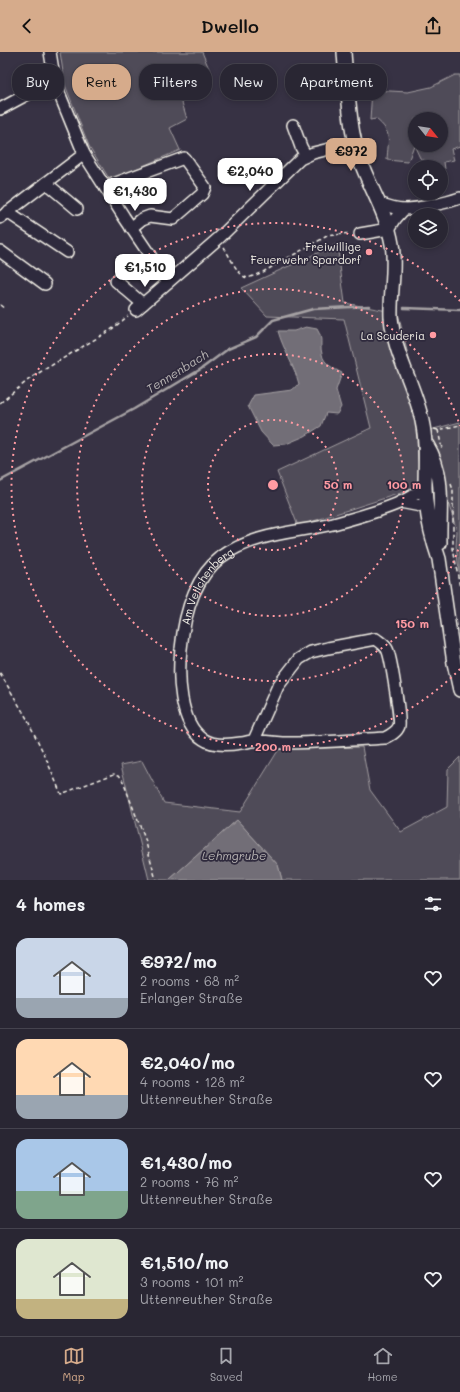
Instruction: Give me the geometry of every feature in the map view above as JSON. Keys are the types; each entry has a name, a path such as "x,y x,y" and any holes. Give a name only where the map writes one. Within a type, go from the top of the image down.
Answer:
{"main road":[{"path":"344,52 354,143 360,162 389,229 393,246 391,300 393,331 395,344 420,412 425,441 426,507 435,548 439,559"},
{"path":"425,441 438,471 441,497 439,559 454,663 460,690"},
{"path":"425,488 436,491 441,497"},
{"path":"426,507 437,503 441,497"}],"street":[{"path":"50,52 52,64"},
{"path":"0,109 17,100"},
{"path":"62,100 84,154 131,228 168,282"},
{"path":"293,124 301,147 306,156"},
{"path":"116,281 140,307 219,238 300,159 312,153 354,143"},
{"path":"67,252 4,215 84,154"},
{"path":"105,187 184,158 205,187 202,194 173,219 150,216 142,219 131,228"},
{"path":"46,183 77,210"},
{"path":"379,203 404,209 460,198"},
{"path":"360,234 389,229 404,209"},
{"path":"0,251 45,284"},
{"name":"Am Veilchenberg","path":"254,740 278,686 299,659 311,652 376,639 387,648 391,662 400,725 396,731 386,738 350,741 285,743 254,740 240,744 224,745 217,745 204,740 191,726 184,709 180,688 179,668 184,620 194,594 207,572 220,558 239,546 259,538 332,524 366,515 400,502 425,488"},
{"path":"400,502 426,507"}],"path":[{"path":"219,238 240,274 246,278 263,272 327,236 355,233 360,234"},
{"path":"0,306 4,309"},
{"path":"0,403 32,377 112,329 140,307"},
{"path":"438,430 460,425"},
{"path":"0,672 26,717 61,794 114,774 119,775 122,779 145,838 156,880"}],"shaded area":[{"path":"60,52 202,52 207,64 139,64 139,100 181,100 187,119 170,128 180,150 110,180 89,146 65,85 64,64 62,64"},
{"path":"455,75 460,75 460,146 451,149 454,160 424,160 420,158 417,152 448,152 448,112 408,112 408,152 412,152 408,162 387,160 387,133 385,128 376,119 370,120 371,100 387,100 387,91 408,92 431,87"},
{"path":"337,244 345,303 398,313 426,431 460,422 460,579 456,546 457,531 441,480 433,488 430,487 429,484 298,526 277,472 371,428 344,319 267,316 241,288"},
{"path":"362,747 370,790 401,832 447,807 448,769 460,757 460,880 282,880 278,865 237,820 169,880 149,880 121,765 142,761 164,803 240,812 279,749"}],"water":[{"path":"306,327 317,329 321,339 321,350 324,360 332,368 342,373 336,390 341,407 337,414 326,413 321,426 305,436 286,444 273,445 261,432 248,406 254,395 292,390 299,384 278,331 294,331"},
{"name":"Lehmgrube","path":"237,820 278,865 282,880 169,880"}],"waterway":[{"name":"Tennenbach","path":"0,481 134,409 201,369 228,349 256,337 273,320 313,309 369,306"},
{"name":"Tennenbach","path":"404,308 460,310"}],"place":[{"name":"Freiwillige Feuerwehr Spardorf","path":"369,252"},
{"name":"La Scuderia","path":"433,335"}]}
